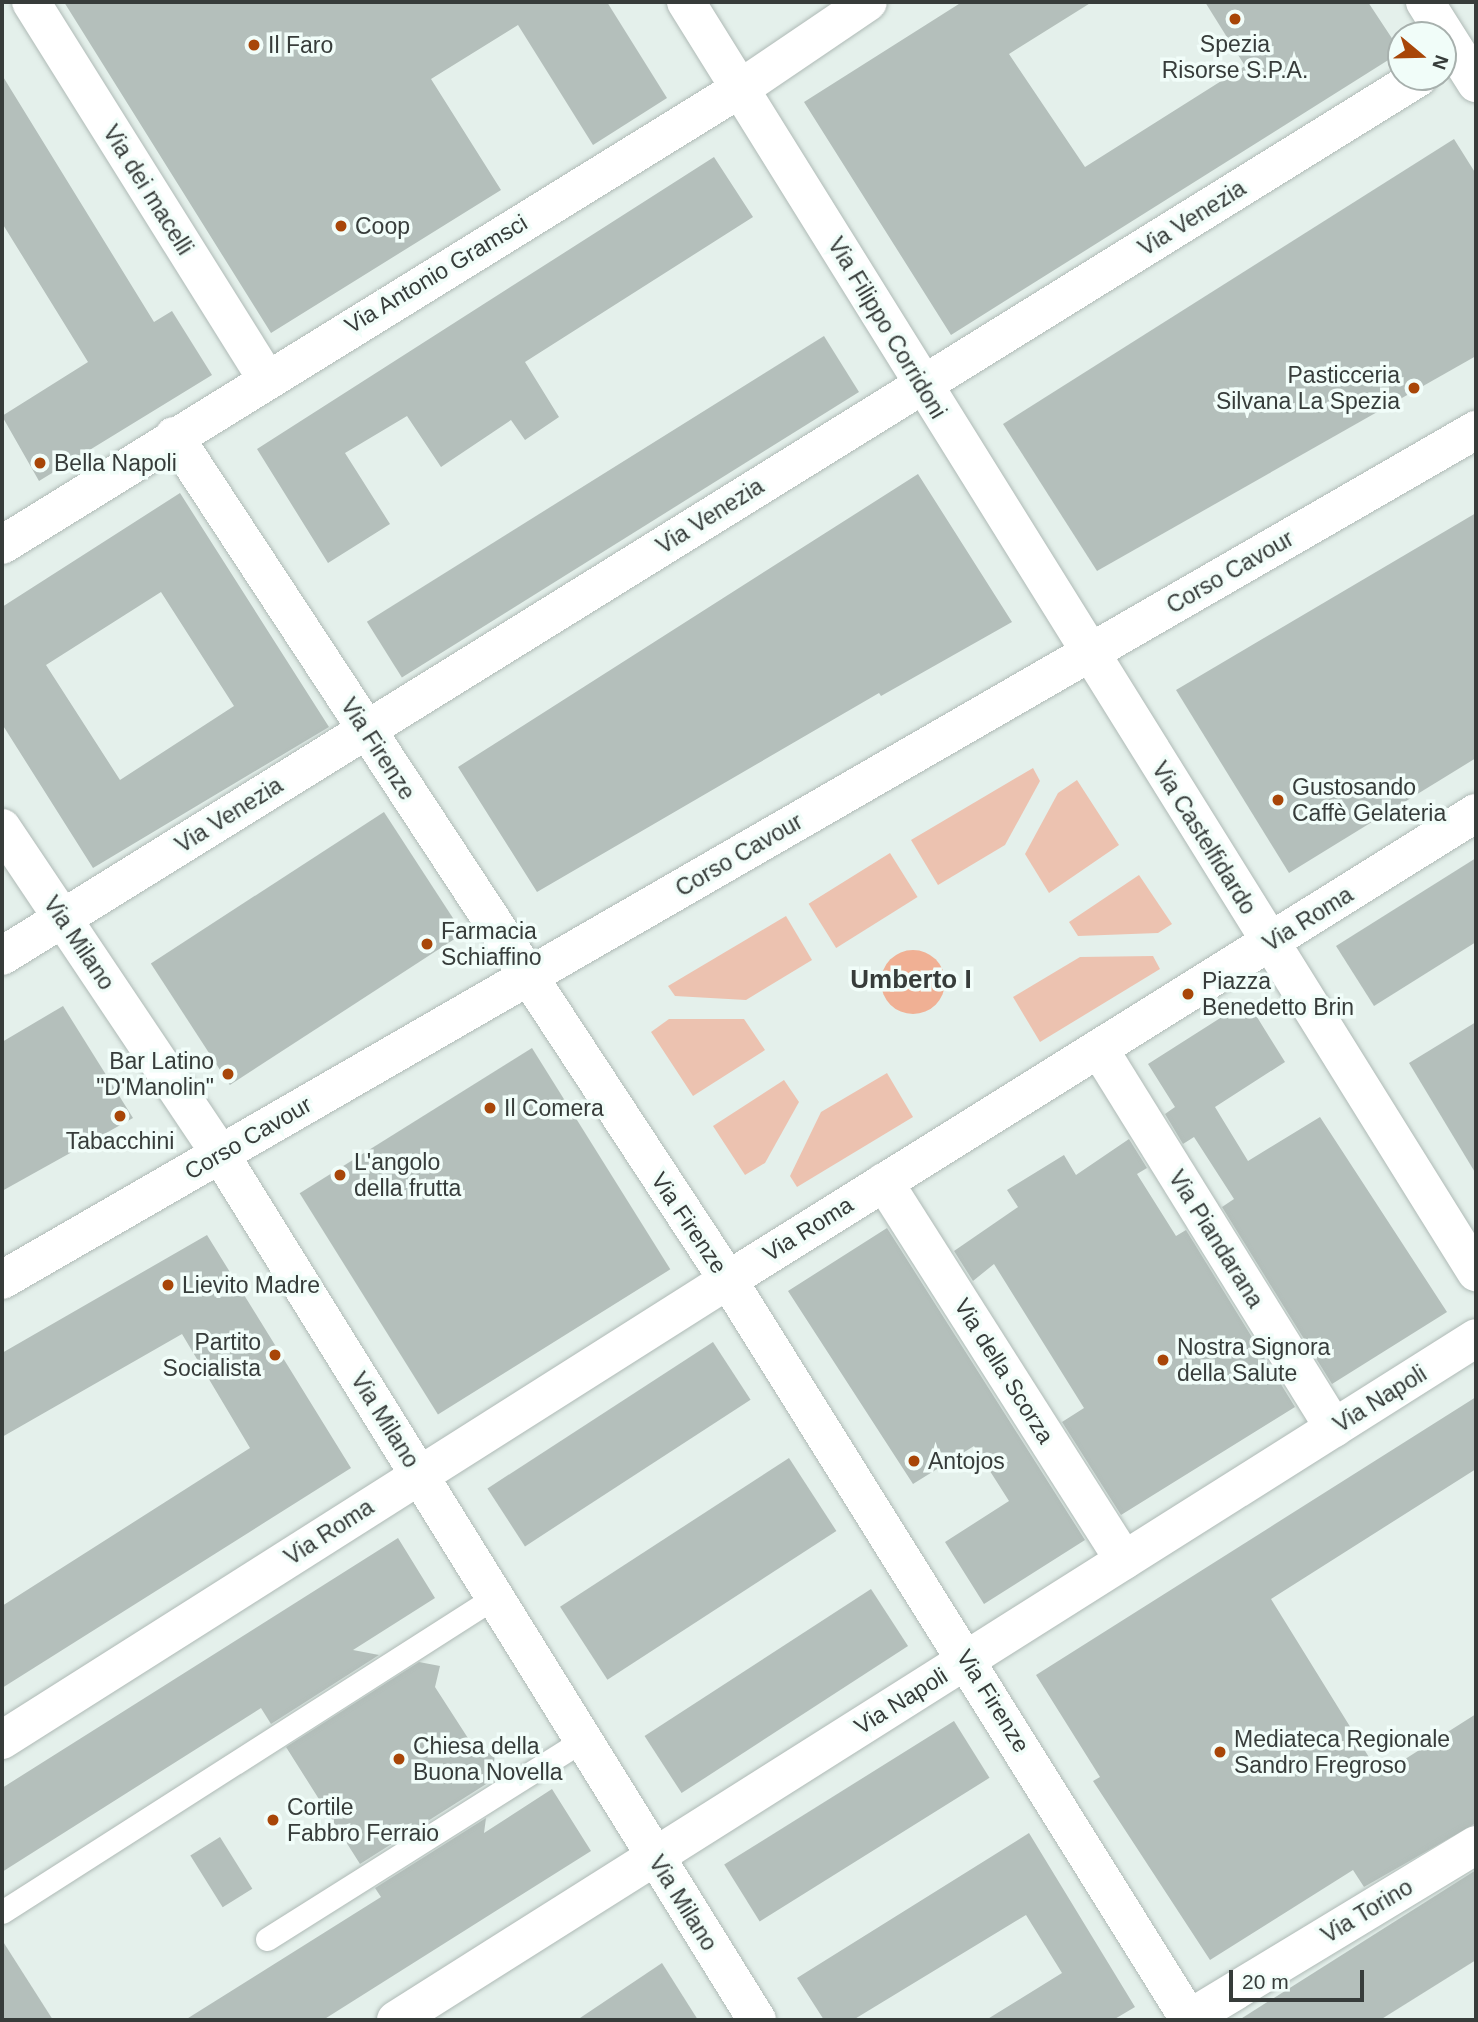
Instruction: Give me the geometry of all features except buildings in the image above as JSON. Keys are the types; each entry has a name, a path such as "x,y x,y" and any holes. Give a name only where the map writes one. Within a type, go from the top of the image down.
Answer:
{"street":[{"name":"Via dei macelli","path":"31,2 265,378"},
{"name":"Via Filippo Corridoni","path":"686,2 1088,654"},
{"name":"Via Antonio Gramsci","path":"5,535 174,436 741,88 868,2"},
{"path":"1425,2 1463,60"},
{"name":"Via Venezia","path":"2,956 1396,91"},
{"name":"Corso Cavour","path":"2,1280 1476,430"},
{"name":"Via Firenze","path":"174,436 727,1280 967,1659 1188,2019"},
{"name":"Via Castelfidardo","path":"1088,654 1476,1272"},
{"name":"Via Roma","path":"2,1740 727,1280 1476,813"},
{"name":"Via Milano","path":"2,828 220,1154 654,1858 757,2020"},
{"name":"Via Piandarana","path":"1099,1049 1334,1428"},
{"name":"Via della Scorza","path":"884,1182 1124,1560"},
{"name":"Via Napoli","path":"396,2020 1476,1338"},
{"name":"Via Torino","path":"1188,2019 1476,1845"}],"lane":[{"path":"6,1910 495,1597"},
{"path":"267,1939 583,1740"}],"shaded area":[{"path":"1033,768 1040,781 1005,845 938,885 911,840"},
{"path":"1077,780 1119,845 1049,893 1025,854 1058,793"},
{"path":"890,853 918,897 836,948 809,904"},
{"path":"1139,875 1172,924 1158,933 1078,936 1069,922"},
{"path":"786,916 812,960 746,1000 675,996 668,986"},
{"path":"913,950 931,956 939,964 945,982 939,1000 931,1008 913,1014 895,1008 887,1000 881,982 887,964 895,956"},
{"path":"1153,956 1160,969 1040,1042 1013,997 1080,957"},
{"path":"669,1019 744,1019 765,1050 693,1096 651,1032"},
{"path":"887,1073 913,1117 797,1187 790,1176 821,1112"},
{"path":"784,1080 799,1102 765,1163 745,1175 713,1126"}],"place":[{"name":"Spezia Risorse S.P.A.","path":"1235,19"},
{"name":"Il Faro","path":"254,45"},
{"name":"Coop","path":"341,226"},
{"name":"Pasticceria Silvana La Spezia","path":"1414,388"},
{"name":"Bella Napoli","path":"40,463"},
{"name":"Gustosando Caffè Gelateria","path":"1278,800"},
{"name":"Farmacia Schiaffino","path":"427,944"},
{"name":"Piazza Benedetto Brin","path":"1188,994"},
{"name":"Bar Latino \"D'Manolin\"","path":"228,1074"},
{"name":"Il Comera","path":"490,1108"},
{"name":"Tabacchini","path":"120,1116"},
{"name":"L'angolo della frutta","path":"340,1175"},
{"name":"Lievito Madre","path":"168,1285"},
{"name":"Partito Socialista","path":"275,1355"},
{"name":"Nostra Signora della Salute","path":"1163,1360"},
{"name":"Antojos","path":"914,1461"},
{"name":"Mediateca Regionale Sandro Fregroso","path":"1220,1752"},
{"name":"Chiesa della Buona Novella","path":"399,1759"},
{"name":"Cortile Fabbro Ferraio","path":"273,1820"}],"district":[{"name":"Umberto I","path":"911,980"}]}
